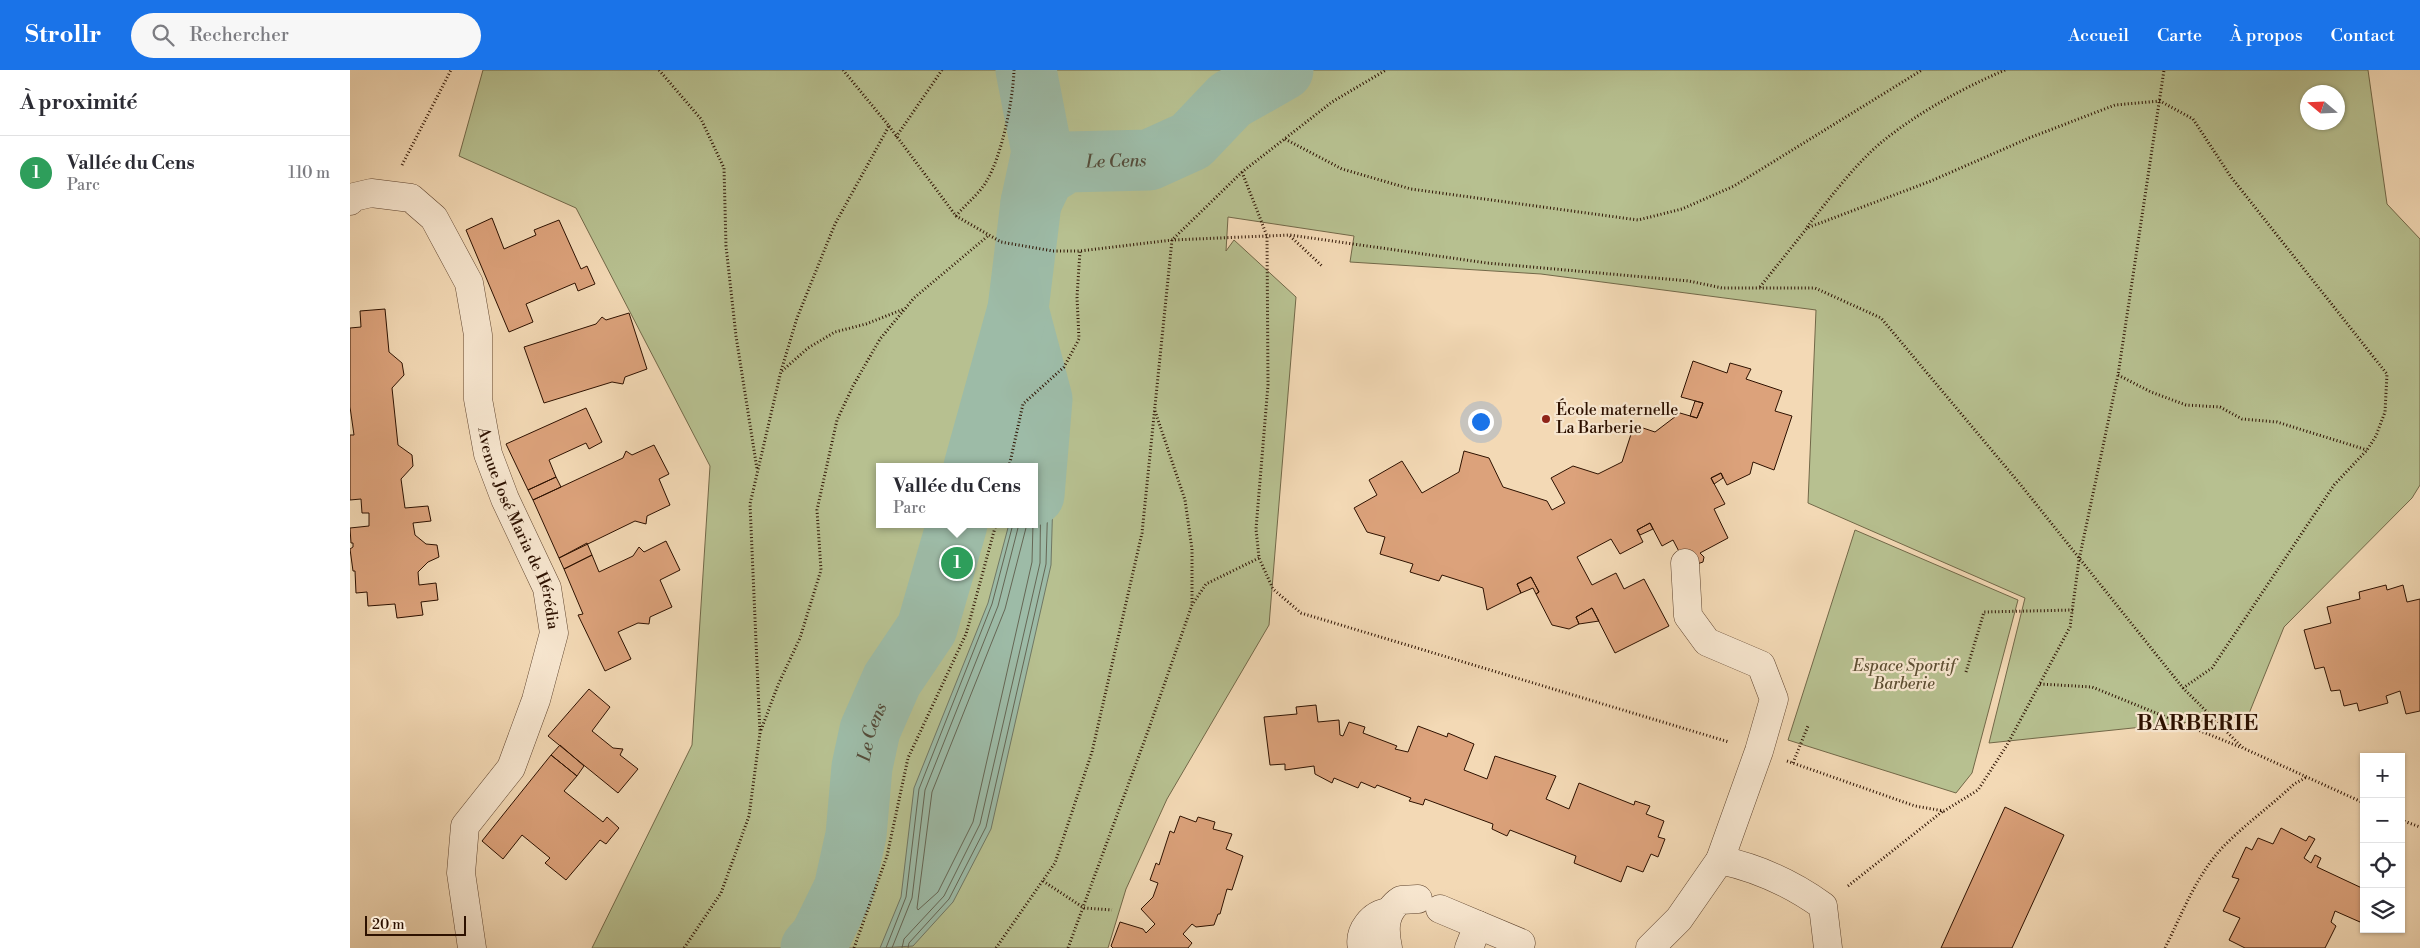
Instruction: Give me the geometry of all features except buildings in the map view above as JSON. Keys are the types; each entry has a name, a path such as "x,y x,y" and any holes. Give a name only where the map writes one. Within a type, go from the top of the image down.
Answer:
{"street":[{"name":"Avenue José Maria de Hérédia","path":"350,201 354,197 371,193 411,198 434,218 469,283 478,335 478,399 488,454 505,499 547,588 554,633 536,700 511,768 465,826 461,873 472,948"},
{"path":"1650,948 1679,919 1720,860 1759,751 1774,699 1761,665 1707,642 1688,616 1685,563"},
{"path":"1720,860 1744,865 1798,888 1823,906 1828,948"},
{"path":"1362,948 1361,943 1365,928 1380,913 1388,912 1401,900 1429,904 1473,936 1521,943"},
{"path":"1388,912 1385,936 1388,948"}],"path":[{"path":"400,169 451,70"},
{"path":"659,70 701,119 724,168 726,246 736,336 757,472"},
{"path":"843,70 889,126 956,216 1002,242 1053,251 1080,251 1172,240 1290,235 1486,263 1689,281 1722,288 1815,288 1881,318 2020,484 2183,688 2243,748"},
{"path":"896,137 942,70"},
{"path":"956,216 986,182 1000,148 1014,70"},
{"path":"996,948 1055,863 1094,743 1142,533 1172,240 1242,172 1332,102 1386,70"},
{"path":"1286,139 1342,169 1411,189 1638,220 1682,209 1734,186 1922,70"},
{"path":"1759,288 1840,186 1882,142 1936,105 2005,70"},
{"path":"1823,906 1944,811 1978,790 2007,745 2070,627 2079,560 2118,375 2164,70"},
{"path":"1807,228 1931,181 2028,138 2115,105 2160,101 2193,119 2237,185 2388,374 2385,412 2376,436 2367,450 2334,485 2212,668 2183,688"},
{"path":"684,948 721,893 746,824 760,733 750,504 781,371 796,318 835,224 889,126"},
{"path":"1242,172 1267,236 1268,385 1256,529 1260,558 1273,589 1301,613 1759,751 1915,806 1944,811"},
{"path":"760,733 778,684 800,638 821,570 817,510 837,420 853,386 880,339 906,308 948,268 989,235"},
{"path":"1290,235 1322,266"},
{"path":"1010,463 1023,404 1064,367 1079,339 1077,298 1080,251"},
{"path":"781,371 808,348 835,332 866,324 906,308"},
{"path":"2118,375 2151,392 2186,405 2220,407 2242,419 2277,422 2367,450"},
{"path":"1154,409 1185,500 1192,549 1192,605"},
{"path":"854,948 887,856 908,758 966,634 995,528"},
{"path":"1068,948 1192,605 1206,584 1260,558"},
{"path":"1966,672 1984,612 2073,610"},
{"path":"2040,684 2092,687 2243,748 2360,800"},
{"path":"1793,763 1808,726"},
{"path":"2165,948 2188,900 2207,868 2222,848 2294,784 2308,777"},
{"path":"2405,821 2420,827"},
{"path":"1043,881 1084,908 1112,910"}],"green space":[{"path":"483,70 2368,70 2387,204 2420,239 2420,485 2412,498 2284,627 2248,716 1989,743 2025,598 1808,503 1816,310 1541,274 1350,262 1354,236 1228,217 1226,251 1234,240 1296,297 1269,625 1167,799 1126,889 1108,948 592,948 692,745 710,466 576,208 459,156"},
{"name":"Espace Sportif Barberie","path":"1855,530 2018,600 1972,773 1956,793 1788,740"}],"water":[{"path":"1042,399 1055,427 1051,565 991,829 953,902 913,946 880,948 901,897 914,788 988,603 1008,528 1038,528 1038,463 1025,463"}],"waterway":[{"name":"Le Cens","path":"975,463 1018,309 1031,203 1042,152 1026,70"},
{"name":"Le Cens","path":"1031,203 1044,176 1067,162 1149,160 1191,141 1230,100 1283,70"},
{"path":"1018,309 1042,399 1037,463"},
{"name":"Le Cens","path":"811,948 820,938 844,889 856,835 862,767 870,730 892,680 927,628 956,528"}],"place":[{"name":"École maternelle La Barberie","path":"1546,419"},
{"name":"Vallée du Cens","path":"957,563"}],"district":[{"name":"BARBERIE","path":"2198,724"}]}
